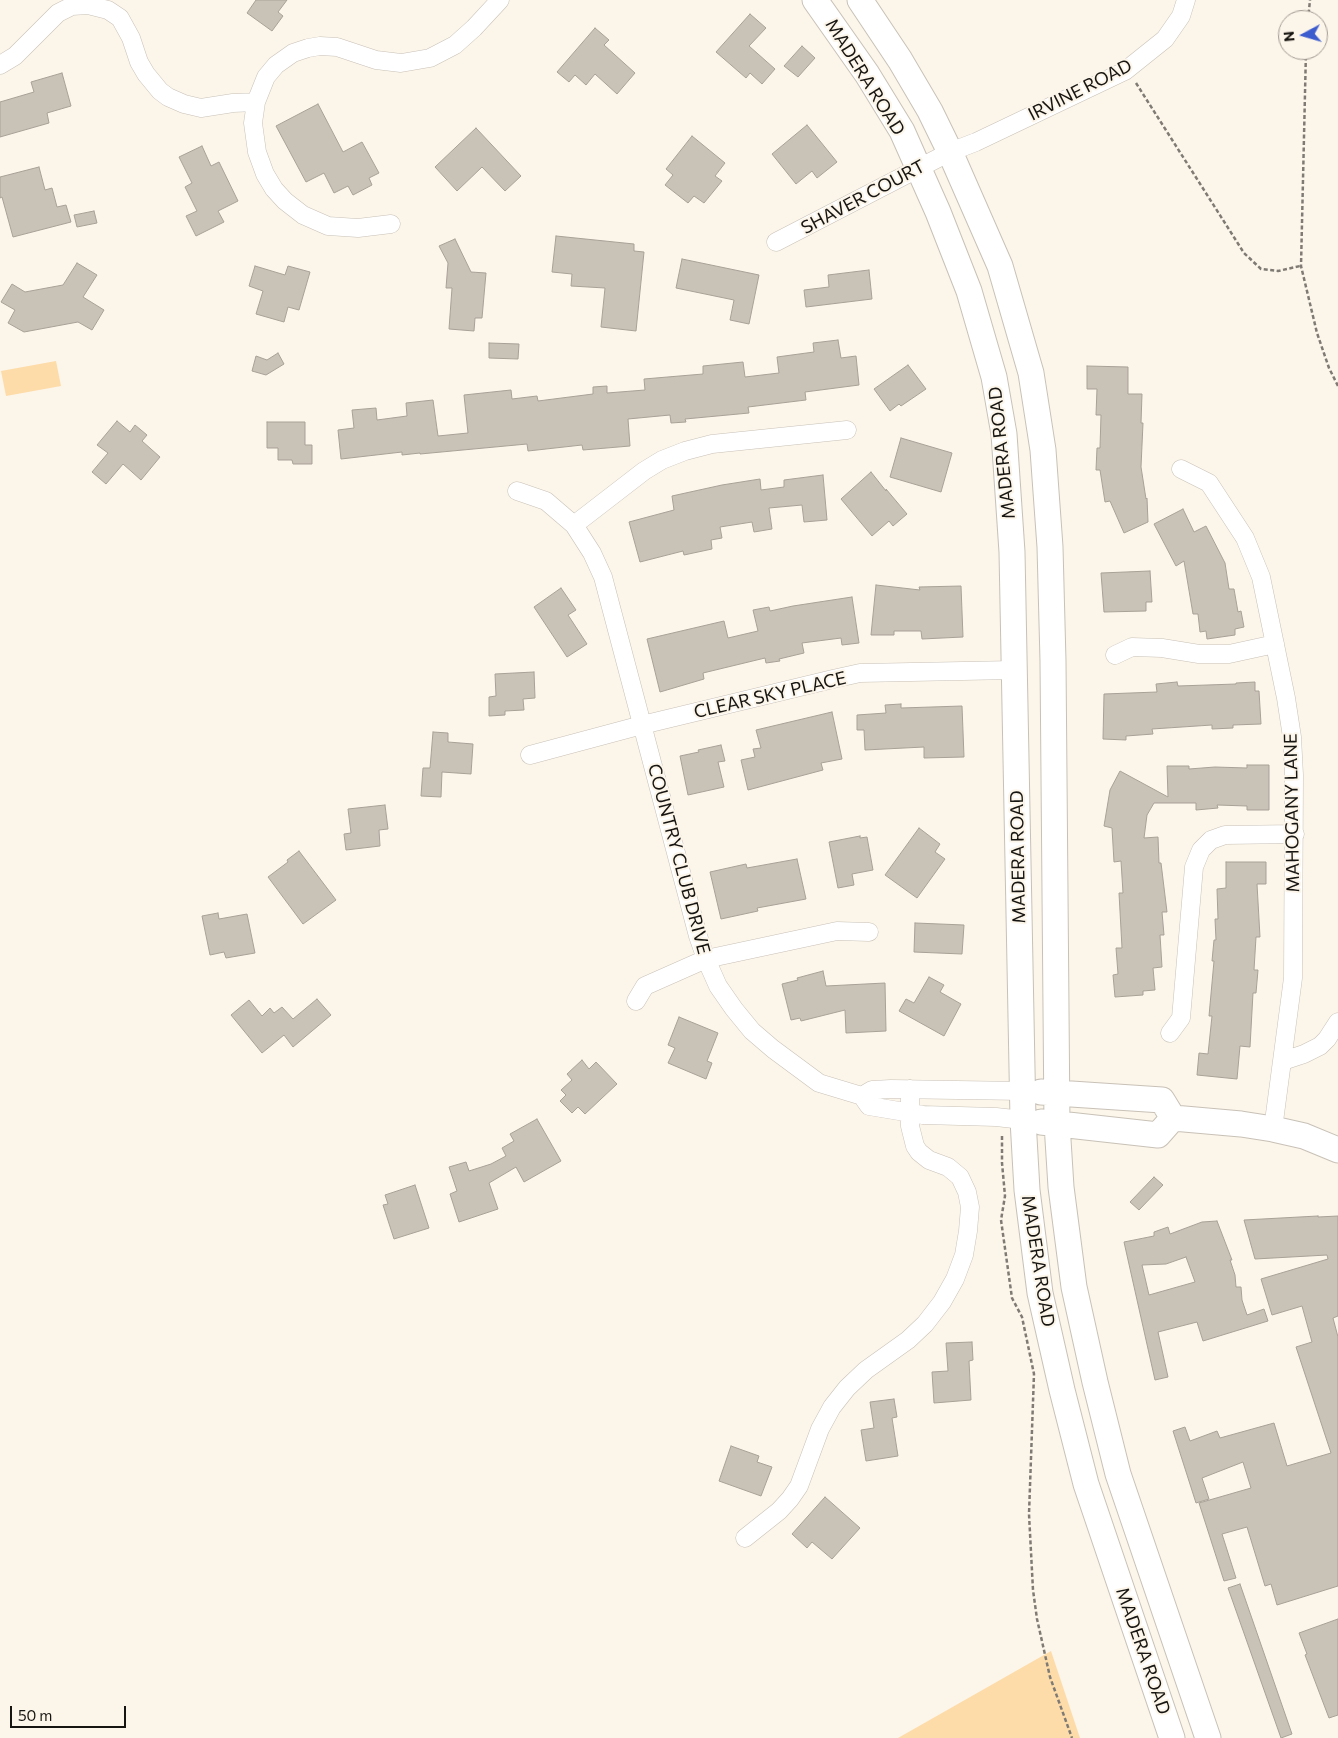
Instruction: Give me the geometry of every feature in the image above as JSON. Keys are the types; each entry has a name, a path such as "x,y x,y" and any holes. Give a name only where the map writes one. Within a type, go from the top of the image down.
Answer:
{"main road":[{"name":"MADERA ROAD","path":"816,0 872,82 902,131 970,291 994,378 1004,434 1012,552 1023,1120 1027,1190 1040,1293 1086,1484 1172,1738"},
{"name":"MADERA ROAD","path":"860,0 900,60 930,112 950,152 1003,275 1031,373 1043,450 1050,547 1053,661 1057,1124 1061,1187 1074,1287 1118,1474 1208,1738"},
{"path":"1023,1090 1162,1100 1173,1118"},
{"path":"1173,1118 1241,1124 1304,1136 1338,1150"},
{"path":"1023,1120 1158,1135 1173,1118"}],"street":[{"path":"391,224 358,228 328,226 303,215 285,201 274,189 265,174 257,152 253,123 256,102 266,77 276,65 293,53 320,46 337,47 376,60 401,63 430,58 455,45 500,0"},
{"name":"IRVINE ROAD","path":"950,152 976,142 1125,71 1165,39 1181,16 1186,0"},
{"path":"0,65 15,56 58,13 72,6 88,4 108,10 120,18 131,38 139,62 146,74 160,91 168,96 184,104 201,108 233,103 256,102"},
{"name":"SHAVER COURT","path":"776,242 950,152"},
{"path":"574,525 644,470 662,460 685,451 712,444 846,430"},
{"name":"MAHOGANY LANE","path":"1181,469 1209,483 1245,538 1260,577 1286,698 1292,737 1294,775 1293,978 1273,1130"},
{"name":"COUNTRY CLUB DRIVE","path":"518,491 546,501 574,525 592,553 603,577 698,936 718,986 734,1010 752,1031 819,1083 862,1096 869,1106 922,1116 996,1117 1023,1120"},
{"path":"1115,655 1132,647 1162,648 1199,654 1229,654 1275,644"},
{"name":"CLEAR SKY PLACE","path":"530,755 833,678 860,674 1014,670"},
{"path":"1170,1033 1181,1018 1194,867 1201,850 1211,840 1225,835 1294,834"},
{"path":"636,1001 645,986 706,959 837,931 869,932"},
{"path":"1283,1061 1320,1046 1338,1022"},
{"path":"745,1538 779,1511 799,1486 820,1429 832,1406 847,1388 866,1370 908,1340 926,1324 942,1302 955,1279 964,1255 970,1207 968,1192 960,1177 948,1167 929,1160 919,1152 912,1139 910,1089"},
{"path":"862,1096 872,1090 1023,1090"}],"path":[{"path":"1306,60 1301,266 1317,333 1329,368 1338,386"},
{"path":"1125,71 1139,87 1244,253 1261,269 1278,271 1301,266"},
{"path":"1002,1136 1005,1196 1001,1220 1012,1298 1022,1318 1034,1374 1029,1514 1034,1599 1045,1658 1072,1738"}],"shaded area":[{"path":"56,361 61,386 6,396 1,371"},
{"path":"1051,1651 1080,1738 898,1738"}],"building":[{"path":"256,0 287,0 278,12 283,16 272,31 247,13"},
{"path":"750,14 766,28 749,46 775,69 762,84 750,73 746,78 716,52"},
{"path":"595,28 609,40 604,45 635,73 617,94 595,74 586,85 575,75 569,82 557,72"},
{"path":"802,46 815,58 798,77 784,66"},
{"path":"62,73 71,106 47,113 49,123 0,137 0,102 34,92 31,82"},
{"path":"318,104 343,152 362,142 379,173 369,178 372,185 353,195 348,186 334,193 324,173 306,182 276,126"},
{"path":"807,125 837,162 817,178 812,171 796,184 772,154"},
{"path":"476,128 521,176 505,191 482,167 457,191 435,167"},
{"path":"692,136 725,163 715,176 722,181 704,203 694,196 688,203 665,185 673,175 666,169"},
{"path":"202,146 211,166 219,162 238,201 218,211 224,222 196,236 186,216 197,211 185,187 192,183 179,157"},
{"path":"39,167 45,190 52,188 57,207 66,205 71,222 13,237 2,197 0,198 0,177"},
{"path":"94,211 97,223 77,227 74,215"},
{"path":"556,236 634,244 634,251 644,252 636,331 601,327 605,288 571,286 572,274 552,272"},
{"path":"455,239 471,272 486,273 482,318 475,318 474,331 449,329 452,288 446,288 448,263 439,246"},
{"path":"682,259 759,275 749,324 730,320 734,300 676,288"},
{"path":"77,263 97,275 83,297 104,310 92,330 78,322 24,332 8,323 15,310 1,302 12,284 25,292 63,285"},
{"path":"255,266 285,275 288,266 310,272 299,310 288,307 284,322 256,314 263,291 249,286"},
{"path":"869,270 872,299 806,307 804,290 829,287 828,275"},
{"path":"838,340 841,358 856,356 859,385 805,392 806,400 748,407 749,413 685,419 686,422 671,423 670,415 628,419 630,446 583,450 582,445 528,451 527,444 420,454 402,455 402,452 341,459 338,430 354,428 352,410 376,408 377,420 407,416 406,403 433,400 438,436 468,433 464,395 511,390 512,399 537,396 538,401 593,394 593,387 607,386 607,393 645,390 644,379 703,374 703,366 743,362 745,377 779,373 777,357 814,352 813,343"},
{"path":"489,343 519,344 518,359 489,358"},
{"path":"278,353 284,364 266,375 252,371 256,356 267,360"},
{"path":"908,365 926,389 890,411 874,389"},
{"path":"1087,366 1128,367 1128,394 1142,394 1141,467 1147,498 1148,522 1124,533 1110,501 1105,502 1100,470 1096,470 1097,448 1100,448 1101,415 1096,415 1097,389 1087,389"},
{"path":"117,421 130,432 135,425 147,435 142,441 160,457 141,480 123,464 106,484 92,472 108,453 97,445"},
{"path":"267,422 305,422 305,445 312,445 312,464 293,464 292,460 278,460 278,448 267,448"},
{"path":"901,438 952,453 941,492 890,477"},
{"path":"871,472 907,514 893,526 889,521 872,536 841,499"},
{"path":"823,475 827,520 804,522 802,505 769,508 772,529 754,532 752,522 720,527 722,538 711,540 712,549 684,555 683,551 640,562 629,522 674,510 672,496 760,479 761,490 784,487 784,480"},
{"path":"1183,509 1194,532 1206,526 1225,563 1229,589 1234,589 1238,612 1241,611 1244,627 1235,629 1235,635 1207,639 1206,631 1200,632 1198,614 1193,614 1184,561 1176,566 1154,524"},
{"path":"1150,571 1152,602 1146,602 1146,611 1104,612 1101,573"},
{"path":"876,585 920,590 919,587 961,586 963,637 922,639 921,631 894,631 894,635 871,635"},
{"path":"561,588 576,610 568,615 587,644 567,657 534,607"},
{"path":"852,597 859,643 842,645 841,638 802,643 804,653 779,659 780,661 766,663 765,658 703,673 704,679 660,692 647,639 724,621 728,638 758,631 753,610 769,607 770,611"},
{"path":"534,672 535,698 523,699 524,710 505,711 505,715 489,716 489,697 496,696 495,674"},
{"path":"1177,682 1178,686 1255,682 1255,691 1259,691 1261,724 1233,725 1233,728 1212,729 1212,725 1152,729 1153,734 1126,736 1126,740 1103,739 1104,694 1157,692 1156,684"},
{"path":"901,704 901,708 962,706 964,757 924,758 924,747 865,750 864,730 857,730 857,715 886,713 885,705"},
{"path":"832,712 842,759 821,763 823,770 748,790 741,760 755,757 753,749 761,748 756,730"},
{"path":"433,732 448,733 448,742 473,744 471,774 442,772 441,797 421,796 423,768 430,768"},
{"path":"721,745 725,761 718,762 724,787 688,795 680,756"},
{"path":"1247,765 1269,765 1269,810 1247,810 1247,806 1217,805 1218,808 1196,810 1196,803 1154,803 1147,815 1144,838 1158,837 1159,863 1161,863 1167,912 1162,912 1164,935 1160,935 1162,967 1153,968 1155,990 1143,991 1143,995 1115,997 1113,975 1118,974 1116,948 1122,948 1119,893 1123,893 1121,861 1114,862 1112,828 1104,826 1110,790 1120,771 1168,797 1167,766 1189,766 1189,769 1215,767 1247,768"},
{"path":"385,805 388,829 379,830 380,846 346,850 344,834 351,833 348,809"},
{"path":"919,828 940,844 935,852 945,859 917,898 885,875"},
{"path":"860,836 860,838 867,837 873,870 852,874 854,885 838,888 829,842"},
{"path":"299,851 336,900 303,924 268,877"},
{"path":"797,859 806,899 757,908 758,911 721,919 710,872 746,864 747,868"},
{"path":"1226,862 1266,862 1266,884 1257,884 1260,937 1256,937 1254,970 1258,970 1256,993 1253,993 1250,1047 1240,1046 1237,1079 1197,1075 1199,1053 1208,1054 1212,1016 1209,1016 1214,961 1212,961 1214,940 1216,940 1215,919 1218,919 1217,889 1226,888"},
{"path":"218,913 219,919 247,914 255,953 226,958 224,952 210,955 202,916"},
{"path":"915,923 964,925 962,954 914,952"},
{"path":"823,971 826,986 885,983 886,1031 846,1033 845,1010 801,1021 800,1018 791,1020 782,984"},
{"path":"929,977 944,985 940,992 961,1004 944,1036 899,1011 906,999 914,1003"},
{"path":"317,999 331,1015 293,1047 284,1035 262,1053 231,1015 249,1000 262,1016 270,1008 274,1013 282,1007 293,1019"},
{"path":"679,1017 718,1033 707,1061 712,1063 706,1079 668,1063 675,1048 668,1045"},
{"path":"582,1060 589,1069 596,1062 617,1084 585,1114 578,1107 572,1113 560,1101 566,1095 561,1090 572,1080 567,1074"},
{"path":"537,1119 561,1161 524,1182 516,1167 489,1183 498,1209 459,1222 450,1194 457,1191 449,1167 466,1162 469,1171 491,1164 506,1156 502,1148 514,1141 510,1134"},
{"path":"1154,1177 1163,1185 1139,1210 1130,1202"},
{"path":"415,1185 429,1228 394,1239 383,1205 388,1204 385,1195"},
{"path":"1338,1216 1338,1316 1333,1318 1338,1337 1338,1586 1277,1605 1271,1584 1265,1586 1247,1527 1222,1534 1236,1578 1224,1581 1199,1503 1251,1488 1243,1462 1202,1478 1209,1499 1196,1503 1173,1431 1185,1427 1190,1441 1217,1431 1220,1438 1274,1423 1287,1466 1331,1453 1296,1347 1312,1342 1302,1306 1272,1315 1261,1279 1328,1259 1327,1255 1255,1259 1244,1220"},
{"path":"1217,1221 1232,1260 1230,1260 1235,1275 1236,1287 1241,1287 1242,1300 1247,1315 1264,1309 1268,1321 1203,1341 1197,1322 1158,1332 1168,1377 1155,1380 1124,1242 1154,1236 1154,1232 1168,1227 1170,1234 1202,1222","holes":["1186,1257 1195,1282 1149,1295 1142,1265 1166,1264"]},
{"path":"972,1342 973,1360 969,1361 971,1400 934,1403 932,1372 948,1371 946,1343"},
{"path":"894,1399 897,1417 892,1418 898,1456 866,1461 861,1430 874,1428 870,1402"},
{"path":"731,1446 759,1456 757,1462 772,1467 761,1496 719,1481"},
{"path":"825,1497 860,1528 832,1559 812,1542 807,1548 792,1534"},
{"path":"1240,1584 1292,1734 1281,1738 1228,1588"},
{"path":"1338,1619 1338,1715 1329,1718 1305,1655 1307,1654 1299,1633"}]}
